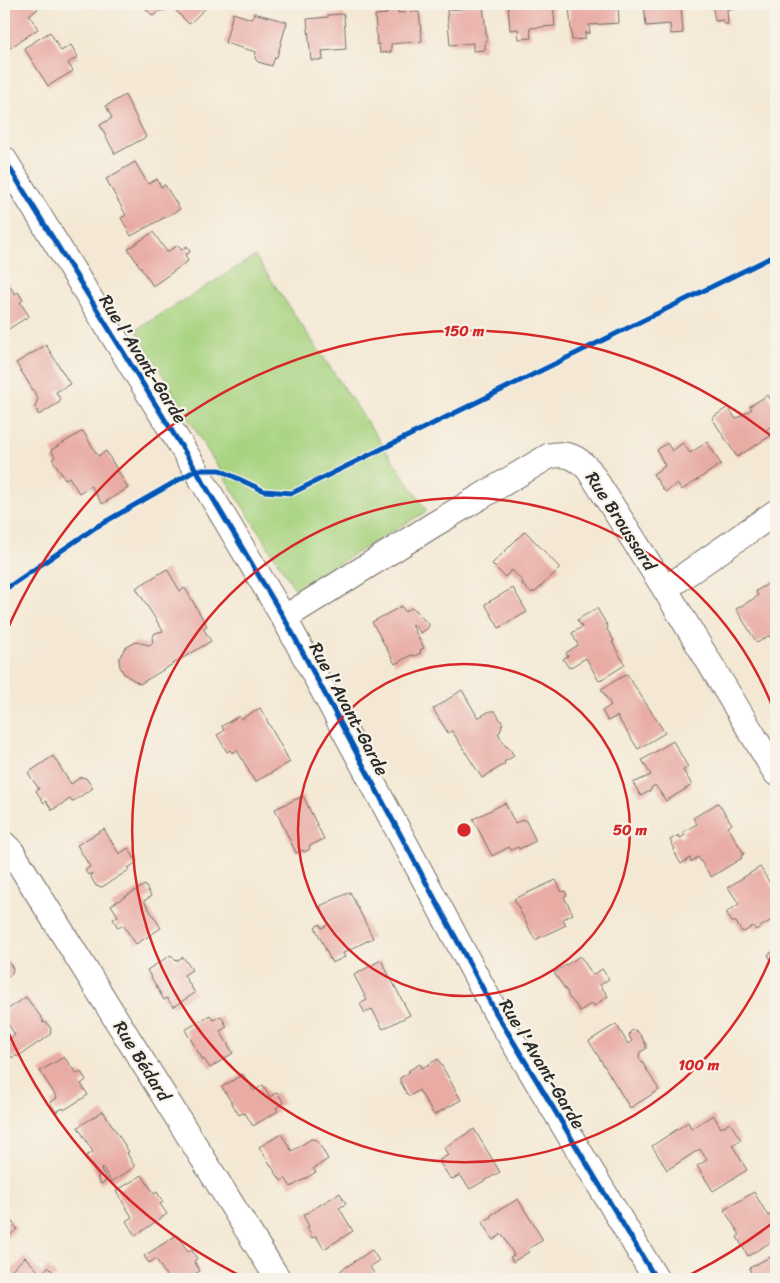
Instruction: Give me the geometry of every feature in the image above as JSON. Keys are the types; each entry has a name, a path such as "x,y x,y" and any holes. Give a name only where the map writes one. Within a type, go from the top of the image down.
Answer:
{"street":[{"name":"Rue l'Avant-Garde","path":"4,159 196,470 284,618 496,1013 656,1279"},
{"name":"Rue Broussard","path":"284,618 432,525 550,456 567,454 574,457 589,470 665,589 776,774"},
{"path":"665,589 776,512"},
{"name":"Rue Bédard","path":"4,844 12,852 278,1279"}],"green space":[{"path":"255,256 427,511 295,589 209,453 136,330"}],"building":[{"path":"4,4 34,4 38,9 29,15 38,29 10,48 4,39"},
{"path":"149,4 210,4 189,24 170,5 166,10 159,11 153,16 145,8"},
{"path":"483,4 487,41 485,41 485,50 473,51 473,43 450,45 447,10 461,9 460,6"},
{"path":"508,4 553,4 555,26 530,28 531,38 519,39 518,29 510,30"},
{"path":"573,4 618,4 619,23 589,25 590,33 585,33 585,39 572,40 569,6 573,6"},
{"path":"644,4 681,4 683,33 671,34 670,24 646,26"},
{"path":"712,4 758,4 758,7 727,9 728,24 723,24 723,20 715,21"},
{"path":"771,4 776,4 776,25 773,25"},
{"path":"397,8 398,13 419,12 422,41 391,44 391,52 380,53 379,44 377,45 375,15 387,14 386,9"},
{"path":"233,13 252,19 254,13 287,22 277,57 275,57 272,66 258,62 255,58 256,52 225,43"},
{"path":"344,14 346,49 322,51 323,60 311,60 307,19"},
{"path":"50,32 61,51 71,45 78,57 68,63 73,71 48,86 24,48"},
{"path":"125,95 146,137 115,154 100,125 112,118 106,106"},
{"path":"135,162 148,184 157,179 161,187 165,185 180,209 131,236 121,218 126,215 106,179"},
{"path":"153,232 167,252 178,245 181,250 187,246 190,252 185,255 188,261 153,286 128,249"},
{"path":"7,282 15,294 18,292 23,300 20,302 29,316 4,332 4,284"},
{"path":"46,345 70,384 56,392 60,402 39,415 35,407 38,398 16,363"},
{"path":"768,395 776,409 776,423 767,429 772,435 737,457 712,418 728,407 736,419 752,409 750,406"},
{"path":"83,431 98,456 106,451 128,488 102,504 91,486 79,493 69,477 65,479 52,459 55,457 51,450"},
{"path":"707,442 721,464 682,490 677,484 665,492 653,474 665,466 657,450 667,443 672,451 683,443 690,453"},
{"path":"525,531 560,568 534,593 533,591 531,593 522,584 523,582 512,570 505,577 492,564"},
{"path":"167,569 180,591 185,588 207,626 203,628 211,641 140,684 124,674 120,667 119,659 125,648 136,642 149,645 153,643 152,638 155,633 163,631 136,588"},
{"path":"776,579 776,636 773,638 768,636 757,643 736,609 758,596 756,591"},
{"path":"513,588 527,612 499,628 485,604"},
{"path":"402,606 405,612 411,608 416,610 429,624 428,628 421,633 412,625 424,648 420,650 421,653 414,656 411,655 395,664 372,622"},
{"path":"597,608 608,627 607,629 614,641 612,642 625,665 599,681 586,658 569,668 563,659 568,656 566,653 578,645 572,633 582,627 577,620"},
{"path":"627,674 665,733 638,749 617,716 608,721 602,711 611,705 601,689"},
{"path":"462,690 478,718 490,711 495,711 503,724 501,731 498,733 514,756 482,778 452,731 448,733 433,709"},
{"path":"260,708 290,762 255,782 237,750 232,753 230,750 227,752 217,735 224,731 222,726 239,716 241,719"},
{"path":"673,741 688,767 683,770 692,785 666,801 655,785 641,796 633,783 651,775 642,760"},
{"path":"53,756 71,784 81,777 86,778 93,788 72,802 70,799 52,810 46,801 44,803 36,791 39,789 28,773"},
{"path":"303,796 324,839 309,846 310,849 304,852 303,850 296,853 275,809"},
{"path":"505,803 515,823 525,819 536,841 519,849 518,847 511,850 509,847 492,856 473,819"},
{"path":"718,803 732,824 728,827 744,854 741,856 742,858 711,877 698,857 691,862 690,858 681,864 670,840 679,835 680,838 685,835 683,832 697,824 693,818"},
{"path":"104,829 119,854 128,848 137,862 128,868 129,870 102,887 96,886 91,877 92,873 88,875 85,870 90,867 77,845"},
{"path":"760,867 776,893 776,917 756,930 753,926 744,932 741,931 736,922 732,922 727,914 727,912 739,904 728,887"},
{"path":"556,880 562,892 565,891 567,895 564,897 573,914 563,919 566,925 535,940 514,899"},
{"path":"145,885 151,896 144,901 161,928 136,944 123,925 118,928 113,919 118,916 111,905"},
{"path":"350,892 373,938 343,953 345,957 332,963 315,927 320,924 322,928 329,924 320,906"},
{"path":"776,950 776,968 768,955"},
{"path":"171,955 176,961 183,957 192,970 184,975 195,993 173,1007 167,998 164,1000 147,970"},
{"path":"580,956 593,975 602,969 609,979 600,985 608,996 594,1006 592,1003 580,1011 554,973"},
{"path":"381,960 410,1015 383,1029 372,1009 365,1013 360,1004 367,1000 354,975"},
{"path":"4,961 9,962 13,969 11,975 4,979"},
{"path":"26,997 44,1021 42,1022 47,1023 51,1029 50,1035 17,1057 16,1055 12,1058 4,1043 15,1035 4,1017 4,1012"},
{"path":"210,1015 213,1020 221,1016 227,1027 220,1031 233,1053 210,1068 185,1030"},
{"path":"616,1024 628,1044 632,1041 629,1036 633,1030 637,1031 641,1036 646,1049 640,1052 639,1057 659,1090 630,1108 589,1041"},
{"path":"64,1057 77,1074 81,1072 86,1080 81,1084 88,1095 64,1110 63,1108 56,1112 50,1102 57,1098 40,1071"},
{"path":"438,1059 461,1100 434,1115 419,1090 410,1096 407,1094 400,1078 420,1064 422,1068"},
{"path":"243,1074 254,1091 263,1085 270,1097 277,1092 284,1103 276,1108 278,1111 253,1126 245,1113 239,1115 222,1087"},
{"path":"103,1111 129,1152 127,1153 135,1167 111,1182 103,1168 101,1170 107,1180 101,1184 97,1178 99,1177 86,1156 93,1152 78,1127"},
{"path":"713,1115 721,1128 730,1123 741,1140 732,1145 747,1170 713,1191 697,1166 707,1160 700,1149 667,1170 652,1146 688,1122 691,1129"},
{"path":"474,1129 500,1172 470,1189 460,1175 453,1179 450,1178 440,1160 448,1155 444,1148"},
{"path":"281,1134 292,1151 311,1139 317,1140 328,1159 313,1169 316,1172 291,1187 285,1178 281,1181 259,1147"},
{"path":"142,1175 154,1194 157,1192 163,1202 160,1204 167,1214 135,1236 126,1221 132,1217 116,1191"},
{"path":"754,1192 768,1216 776,1211 776,1239 748,1256 737,1237 740,1235 724,1210"},
{"path":"340,1193 346,1204 339,1208 353,1231 324,1249 316,1236 312,1238 307,1227 309,1226 303,1215"},
{"path":"518,1199 543,1240 528,1249 529,1252 513,1262 510,1257 514,1255 502,1234 493,1240 482,1223 491,1215"},
{"path":"10,1219 17,1229 4,1241 4,1224"},
{"path":"177,1235 188,1252 192,1250 197,1259 194,1261 200,1271 193,1275 196,1279 168,1279 156,1259 149,1263 144,1256"},
{"path":"372,1250 379,1261 370,1267 378,1279 345,1279 340,1271"},
{"path":"776,1254 776,1279 754,1279 749,1268"},
{"path":"25,1257 41,1274 48,1267 57,1276 53,1279 8,1279 5,1276"}],"cycle path":[{"path":"4,159 196,470 288,625 496,1013 656,1279"},
{"path":"4,590 96,527 196,470 220,470 264,491 292,493 776,255"}]}
